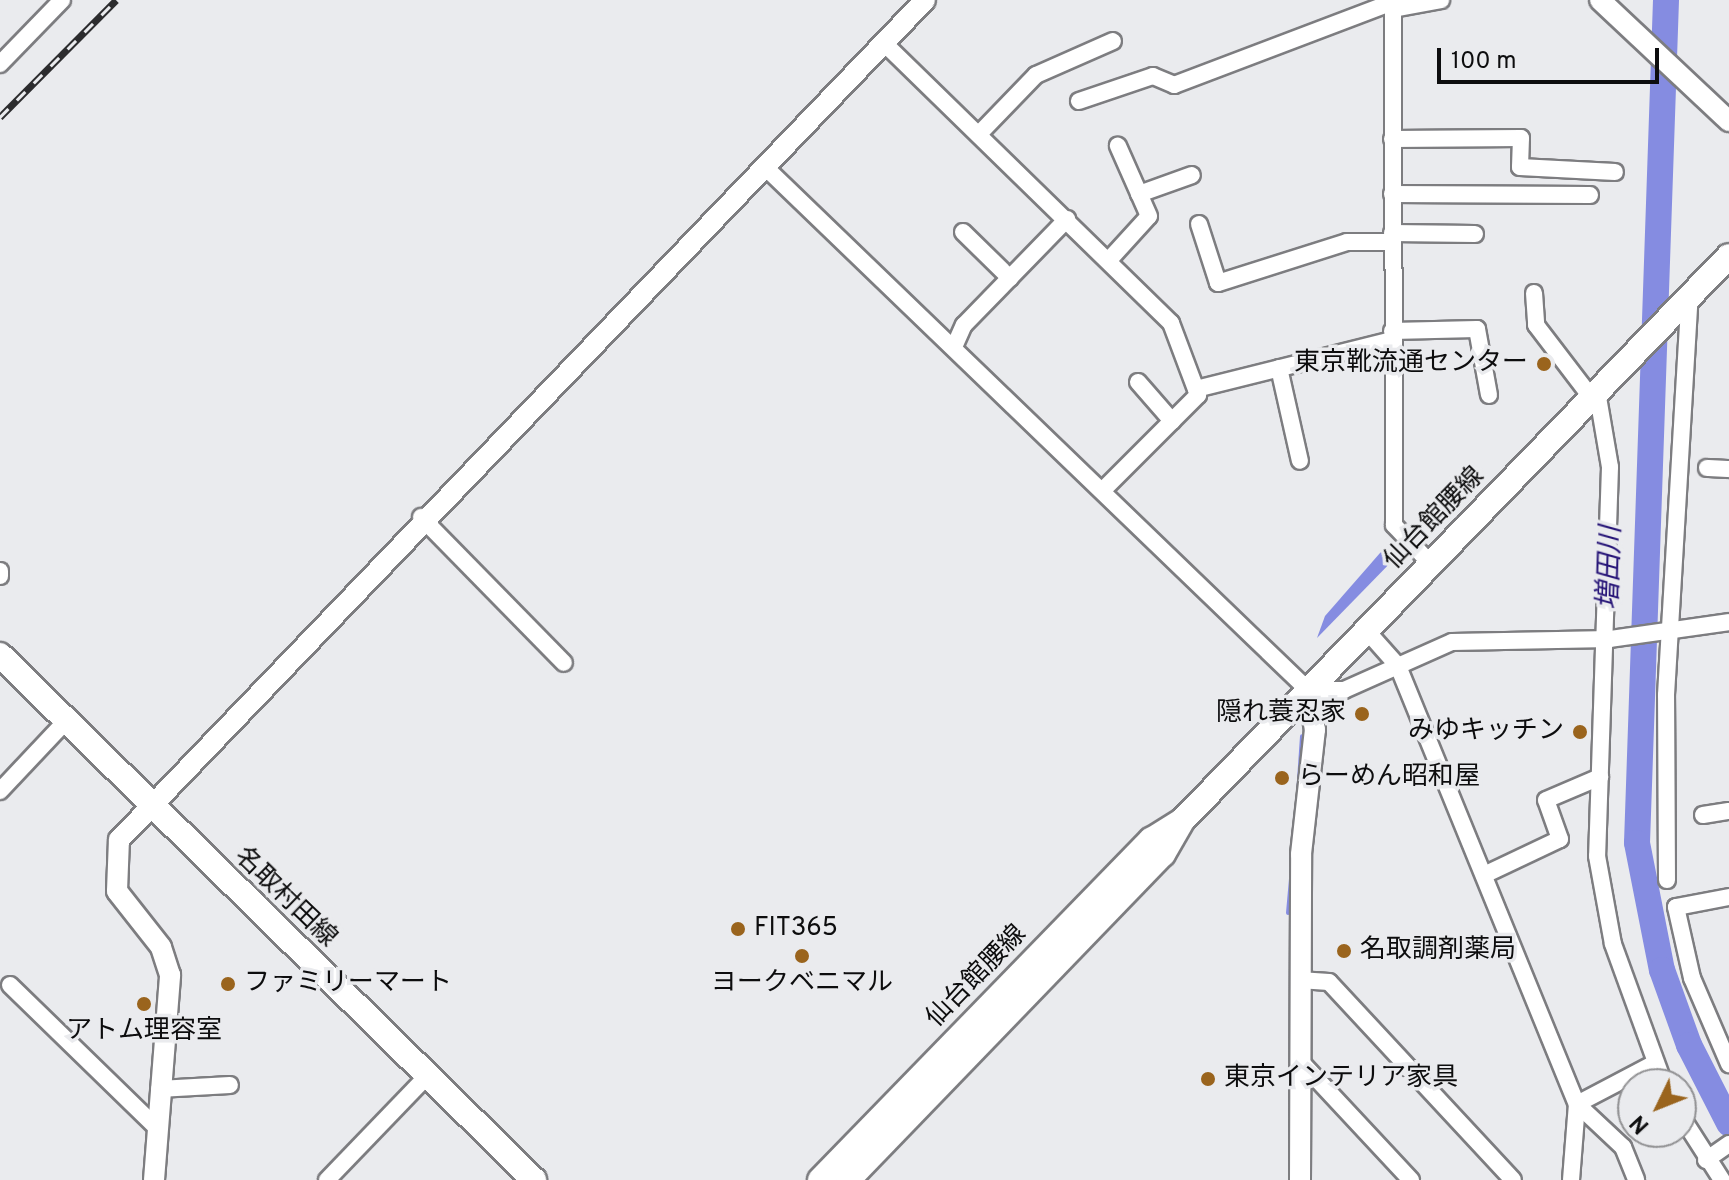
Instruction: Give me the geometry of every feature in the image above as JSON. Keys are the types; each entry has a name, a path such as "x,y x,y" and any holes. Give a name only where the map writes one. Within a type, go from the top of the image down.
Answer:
{"main road":[{"name":"仙台館腰線","path":"848,1180 1163,854 1182,821 1729,256"},
{"name":"名取村田線","path":"0,655 534,1180"},
{"name":"仙台館腰線","path":"820,1180 1151,840 1182,821"}],"street":[{"path":"3,54 62,0"},
{"path":"154,1180 170,975 113,873 119,840 148,802 421,517 925,0"},
{"path":"1079,101 1153,76 1174,85 1393,3 1441,0"},
{"path":"1600,0 1727,115"},
{"path":"1393,3 1389,338 1394,525 1431,564"},
{"path":"979,134 1036,75 1113,41"},
{"path":"884,43 1171,323 1196,389"},
{"path":"1392,139 1521,138 1520,167 1615,172"},
{"path":"1109,260 1149,216 1118,146"},
{"path":"765,167 1308,690 1315,730 1301,854 1300,1180"},
{"path":"1139,194 1192,175"},
{"path":"1392,194 1590,195"},
{"path":"954,347 964,325 1067,219"},
{"path":"1199,224 1218,283 1347,242 1475,234"},
{"path":"963,232 1010,278"},
{"path":"1534,293 1536,325 1594,394 1610,467 1607,638 1600,777 1602,900 1657,1068"},
{"path":"1667,880 1662,813 1686,299"},
{"path":"1103,490 1172,421 1196,389 1389,338 1477,329 1489,395"},
{"path":"1279,368 1300,461"},
{"path":"1138,382 1172,421"},
{"path":"1707,468 1729,469"},
{"path":"421,517 564,663"},
{"path":"1308,690 1332,693 1452,642 1671,634 1729,622"},
{"path":"1366,630 1398,666 1577,1104 1623,1147 1636,1180"},
{"path":"0,791 65,722"},
{"path":"1484,875 1560,839 1546,800 1600,777"},
{"path":"1703,815 1729,811"},
{"path":"1729,897 1676,907 1692,978 1729,1064"},
{"path":"1299,980 1329,982 1513,1180"},
{"path":"10,985 156,1127"},
{"path":"1300,1061 1411,1180"},
{"path":"1577,1104 1655,1063"},
{"path":"327,1180 427,1076"},
{"path":"159,1089 230,1085"},
{"path":"1571,1180 1577,1104"},
{"path":"1697,1144 1722,1180"},
{"path":"1706,1160 1729,1144"}],"water":[{"path":"1387,545 1398,555 1317,638 1325,616"}],"waterway":[{"name":"増田川","path":"1666,0 1637,843 1662,970 1689,1045 1729,1123"},
{"path":"1298,795 1302,736"},
{"path":"1288,913 1291,875"}],"railway":[{"path":"0,117 116,0"}],"place":[{"name":"東京靴流通センター","path":"1544,364"},
{"name":"隠れ蓑忍家","path":"1362,714"},
{"name":"みゆキッチン","path":"1580,732"},
{"name":"らーめん昭和屋","path":"1282,778"},
{"name":"FIT365","path":"738,929"},
{"name":"名取調剤薬局","path":"1344,951"},
{"name":"ヨークベニマル","path":"802,956"},
{"name":"ファミリーマート","path":"228,984"},
{"name":"アトム理容室","path":"144,1004"},
{"name":"東京インテリア家具","path":"1208,1079"}]}
